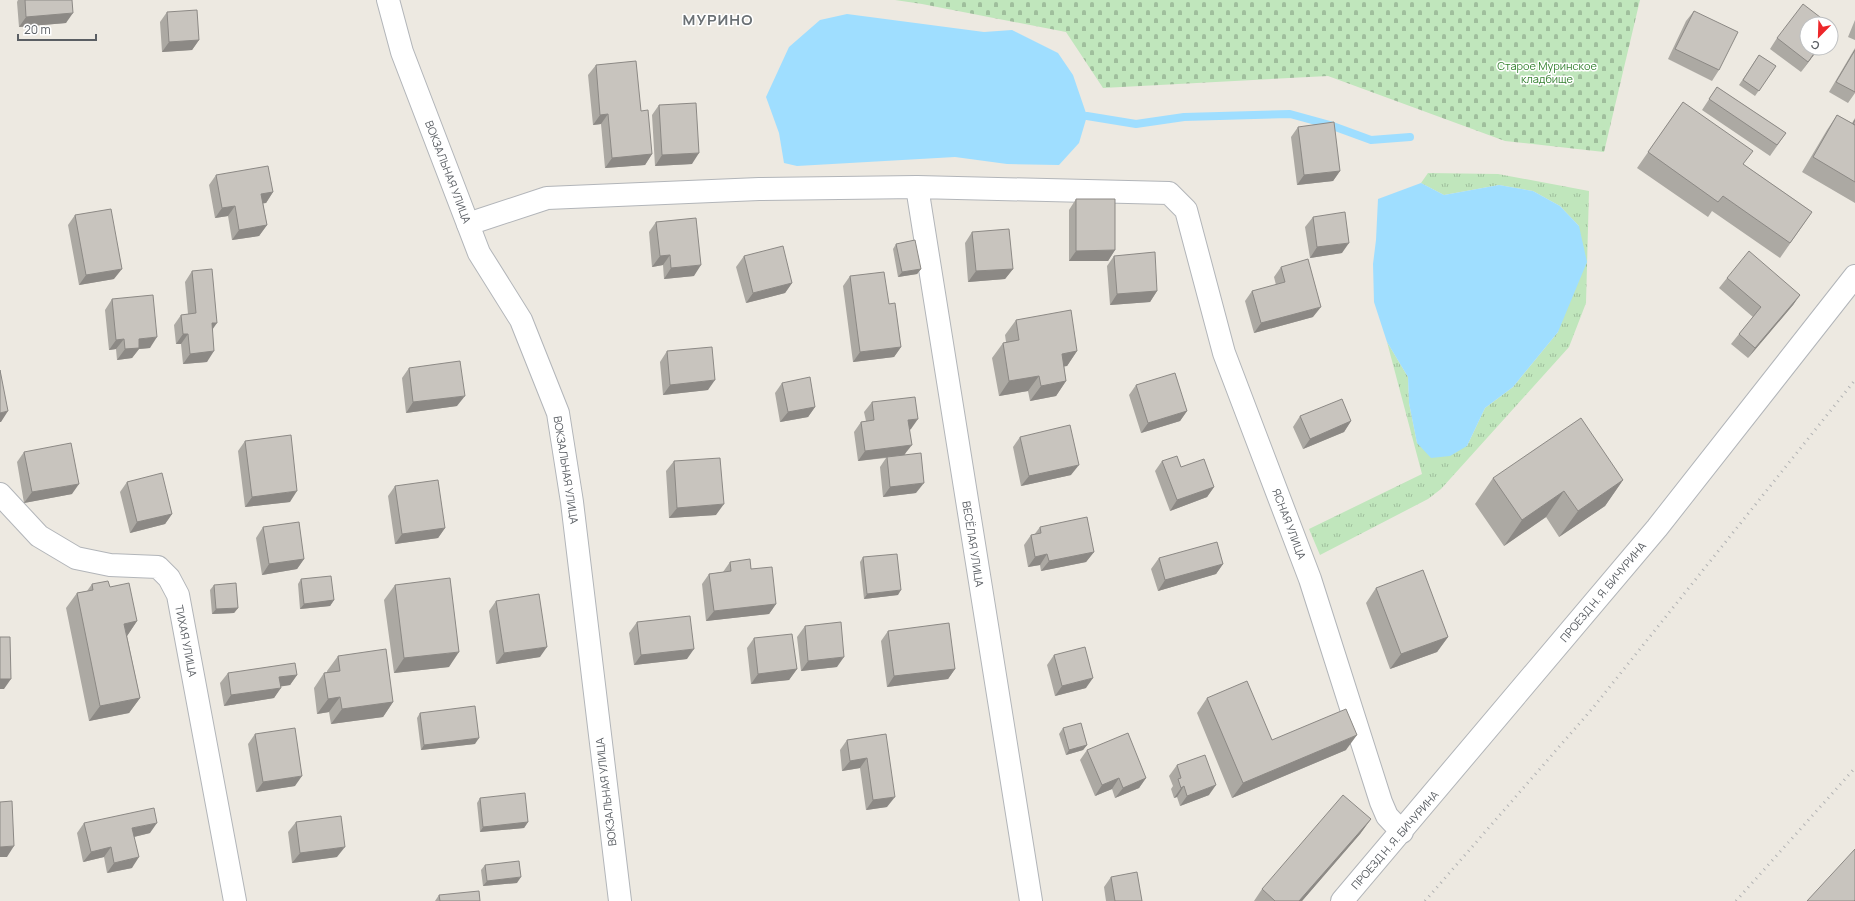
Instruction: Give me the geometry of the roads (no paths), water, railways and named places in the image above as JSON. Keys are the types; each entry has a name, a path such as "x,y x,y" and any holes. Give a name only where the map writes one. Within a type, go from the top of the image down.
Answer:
{"street":[{"name":"ВОКЗАЛЬНАЯ УЛИЦА","path":"388,0 402,52 479,253 521,320 558,413 572,502 620,901"},
{"path":"468,224 547,198 759,189 917,187"},
{"name":"ЯСНАЯ УЛИЦА","path":"917,187 1169,193 1186,210 1224,353 1310,579 1381,802 1387,816 1402,832"},
{"name":"ВЕСЁЛАЯ УЛИЦА","path":"917,187 1031,901"},
{"name":"ПРОЕЗД Н. Я. БИЧУРИНА","path":"1342,901 1402,832 1679,501 1855,276"},
{"name":"ТИХАЯ УЛИЦА","path":"0,494 39,536 76,558 110,565 158,567 169,578 178,595 235,901"}],"water":[{"path":"847,14 984,32 1012,30 1058,53 1073,75 1087,116 1079,143 1059,165 1007,164 955,157 797,166 784,163 779,133 766,97 789,47 820,20"},
{"path":"1421,183 1444,195 1499,185 1533,191 1560,206 1579,226 1587,262 1558,332 1513,387 1485,408 1467,446 1450,456 1431,458 1417,443 1409,403 1408,377 1387,342 1374,302 1373,264 1378,199"}],"waterway":[{"path":"1087,116 1136,124 1184,117 1290,114 1330,125 1371,140 1410,137"}],"railway":[{"path":"1425,901 1592,709 1855,380"},
{"path":"1736,901 1855,768"}],"district":[{"name":"МУРИНО","path":"718,20"}],"park label":[{"name":"Старое Муринское кладбище","path":"1547,72"}]}
